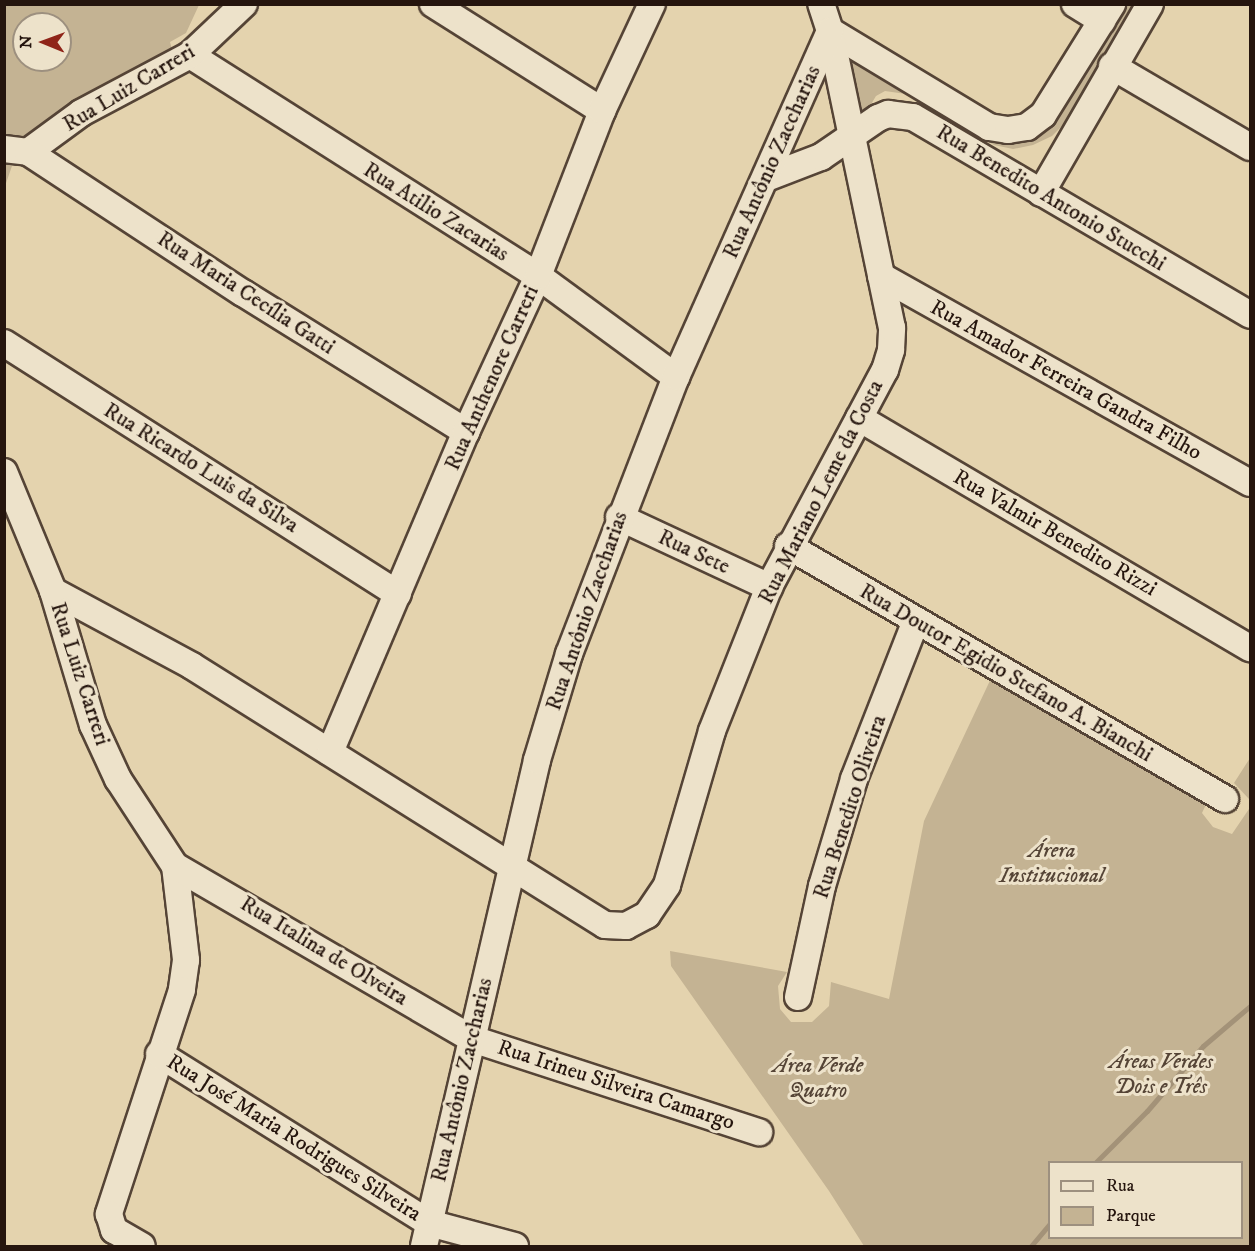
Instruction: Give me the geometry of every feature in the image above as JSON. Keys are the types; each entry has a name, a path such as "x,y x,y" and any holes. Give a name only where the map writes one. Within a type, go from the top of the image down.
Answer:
{"street":[{"name":"Rua Luiz Carreri","path":"16,150 190,56 244,4"},
{"path":"433,4 602,111"},
{"name":"Rua Anthenore Carreri","path":"330,752 466,432 538,276 602,111 652,4"},
{"path":"821,4 830,31 989,128 1008,130 1027,127 1043,115 1107,13 1075,4"},
{"path":"1041,193 1112,66 1150,4"},
{"name":"Rua Mariano Leme da Costa","path":"513,866 605,925 626,926 647,915 667,885 712,730 769,587 788,546 859,418 891,350 892,328 850,139 830,31"},
{"name":"Rua Antônio Zaccharias","path":"426,1235 537,759 619,518 676,377 830,31"},
{"name":"Rua Atilio Zacarias","path":"190,56 538,276 676,377"},
{"path":"1112,66 1251,147"},
{"name":"Rua Benedito Antonio Stucchi","path":"766,178 821,157 878,118 888,114 913,117 1251,315"},
{"name":"Rua Maria Cecília Gatti","path":"16,150 466,432"},
{"name":"Rua Amador Ferreira Gandra Filho","path":"881,276 1251,483"},
{"name":"Rua Ricardo Luis da Silva","path":"4,343 398,594"},
{"name":"Rua Valmir Benedito Rizzi","path":"859,418 1251,648"},
{"name":"Rua Luiz Carreri","path":"4,472 53,591 93,725 118,779 175,866 186,960 182,990 159,1054 115,1224 142,1246"},
{"name":"Rua Sete","path":"619,518 769,587"},
{"name":"Rua Doutor Egidio Stefano A. Bianchi","path":"788,546 1225,799"},
{"path":"53,591 192,666 513,866"},
{"name":"Rua Benedito Oliveira","path":"798,997 822,886 854,779 916,621"},
{"name":"Rua Italina de Olveira","path":"175,866 472,1039"},
{"name":"Rua Irineu Silveira Camargo","path":"472,1039 759,1131"},
{"name":"Rua José Maria Rodrigues Silveira","path":"159,1054 426,1235 515,1246"}],"green space":[{"path":"5,5 199,5 186,33 170,42 176,65 130,92 81,130 19,146 5,186"},
{"path":"1123,5 1133,5 1065,123 1052,136 1033,145 1013,149 994,145 906,94 885,91 876,96 867,111 852,111 847,55 1030,136 1046,130 1058,118"},
{"path":"994,672 1209,798 1202,813 1213,827 1232,834 1249,809 1249,799 1234,783 1250,758 1250,1246 864,1246 829,1191 671,966 670,951 787,972 778,986 780,1009 791,1022 812,1022 829,1006 831,982 889,999 924,821"}],"waterway":[{"path":"1097,1161 1147,1111 1203,1046 1250,1006"},
{"path":"1031,1246 1048,1225"}],"park label":[{"name":"Árera Institucional","path":"1052,862"},
{"name":"Áreas Verdes Dois e Três","path":"1161,1074"},
{"name":"Área Verde Quatro","path":"818,1078"}]}
